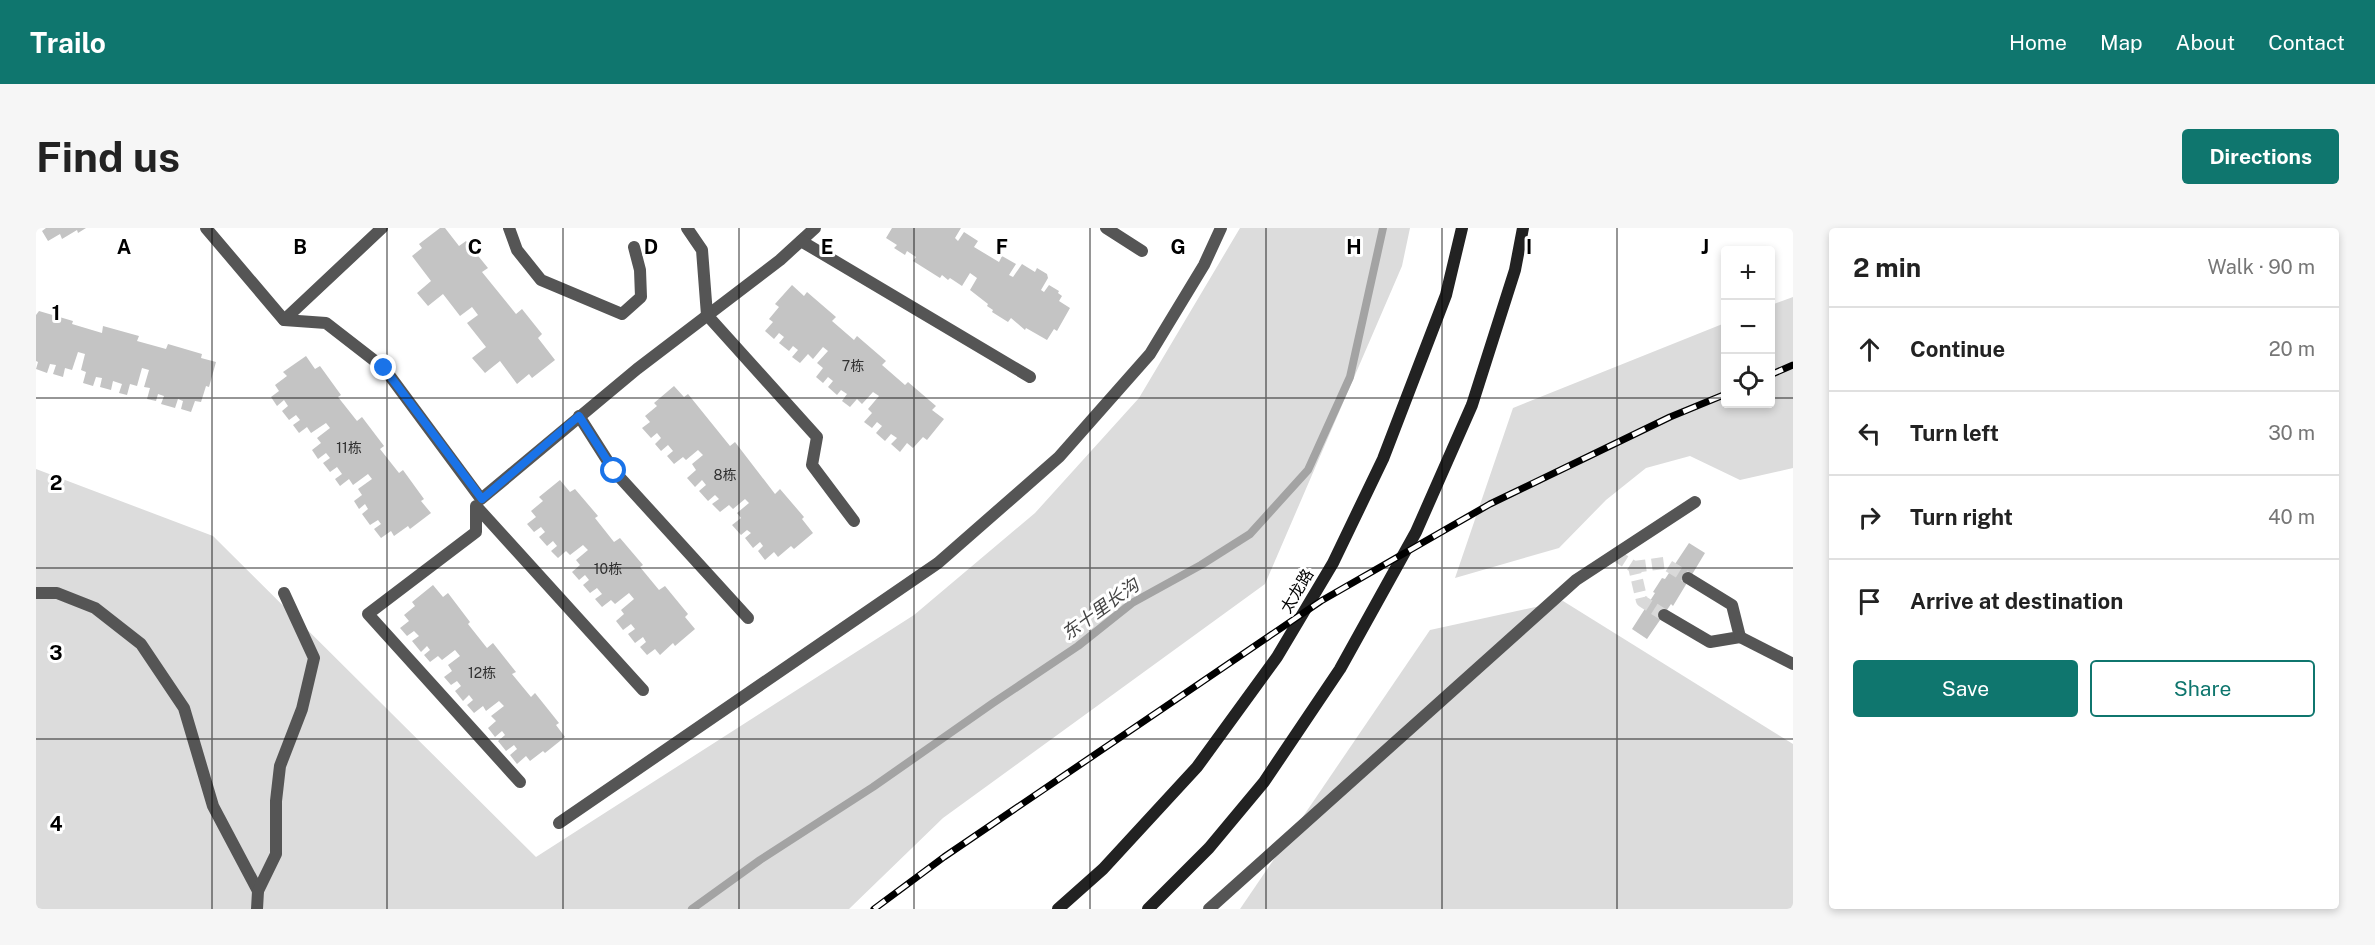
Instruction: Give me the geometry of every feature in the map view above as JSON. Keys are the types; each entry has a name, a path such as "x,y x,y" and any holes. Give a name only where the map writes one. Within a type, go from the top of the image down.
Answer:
{"street":[{"path":"206,228 284,320 326,323 384,368 482,499 579,416 706,315 780,260 815,228"},
{"path":"284,320 382,228"},
{"path":"509,228 517,250 541,280 622,314 641,297 640,270 634,247"},
{"path":"687,228 702,250 706,315 817,437 812,465 854,521"},
{"path":"1106,228 1142,251"},
{"path":"559,823 938,562 1059,457 1150,354 1204,265 1221,228"},
{"name":"太龙路","path":"1058,909 1103,869 1197,767 1277,657 1333,563 1383,459 1446,295 1462,228"},
{"path":"1148,909 1209,848 1264,782 1340,669 1416,532 1472,405 1515,270 1523,228"},
{"path":"801,241 1030,377"},
{"path":"579,416 614,471 748,618"},
{"path":"1209,909 1576,580 1695,502"},
{"path":"520,782 368,614 476,532 476,506 643,690"},
{"path":"1689,578 1732,605 1740,637"},
{"path":"36,592 57,593 95,608 141,644 184,708 213,806 258,891"},
{"path":"257,909 258,891 276,854 276,801 280,766 302,709 314,658 284,593"},
{"path":"1664,615 1710,642 1740,637 1793,664"}],"shaded area":[{"path":"1240,228 1410,228 1402,266 1265,584 943,818 849,909 36,909 36,469 213,536 536,857 914,615 1035,513 1139,398"},
{"path":"1793,297 1793,468 1740,480 1690,456 1646,468 1606,500 1559,548 1455,578 1513,408 1721,325 1721,408 1775,408 1775,304"},
{"path":"1563,601 1793,744 1793,909 1240,909 1430,630"}],"building":[{"path":"46,228 86,228 78,233 77,230 62,239 60,234 48,241 42,231"},
{"path":"440,228 445,228 459,246 466,241 488,268 482,272 516,314 522,309 542,334 538,338 555,360 532,378 529,374 517,384 500,361 485,373 472,358 486,347 467,323 478,315 472,307 460,316 443,294 428,306 417,293 431,281 412,256 422,248 419,244"},
{"path":"892,228 961,228 955,238 958,241 964,232 978,241 974,247 999,262 1002,256 1016,264 1009,275 1013,277 1022,264 1035,272 1037,268 1047,274 1048,278 1041,290 1044,292 1049,285 1059,291 1058,293 1062,296 1059,301 1070,308 1057,331 1054,329 1047,340 1026,328 1025,330 1011,318 1008,322 992,312 988,304 970,290 977,278 970,273 962,286 942,275 940,278 913,261 916,257 907,251 905,255 894,248 897,245 886,238"},
{"path":"792,285 804,296 807,292 836,317 832,321 854,340 857,336 886,361 882,365 905,385 908,382 936,406 932,410 944,419 927,440 923,437 913,448 907,443 900,452 891,444 897,438 891,434 885,441 876,433 882,426 877,422 872,428 864,422 872,413 868,409 879,396 873,392 862,404 857,399 850,407 842,401 847,394 841,390 837,395 828,387 833,381 828,377 823,383 816,377 823,368 817,363 828,351 823,347 813,359 808,354 800,363 792,357 798,350 793,346 789,351 779,343 784,337 779,333 774,339 765,331 773,322 769,319 779,307 775,304"},
{"path":"39,311 102,333 103,326 139,336 137,341 166,349 168,344 202,354 201,358 216,362 209,387 206,386 201,402 195,401 191,412 181,409 183,401 178,399 175,408 161,404 164,396 158,394 156,401 147,399 150,388 144,387 149,370 142,368 137,386 130,384 127,395 119,393 122,384 113,381 111,390 100,387 102,378 96,377 93,386 83,383 86,372 81,370 85,354 78,352 72,370 65,368 63,377 53,374 56,365 50,364 47,373 36,369 38,362 36,361 36,315"},
{"path":"306,356 315,369 320,366 341,395 338,397 357,421 362,417 384,446 380,449 399,473 403,470 424,499 421,501 431,513 410,529 408,526 394,536 391,531 381,538 374,529 381,524 378,520 370,525 362,514 368,509 365,504 359,509 354,501 362,495 358,489 372,479 368,474 353,485 349,479 340,486 335,479 342,474 337,467 330,472 323,463 330,458 326,453 318,459 312,450 321,443 317,438 330,428 326,423 311,433 307,427 299,433 293,425 300,420 296,415 289,420 282,411 288,406 284,400 277,406 271,397 279,391 275,385 287,376 283,372"},
{"path":"674,386 684,397 688,394 730,446 735,442 775,494 780,489 804,517 802,519 813,533 794,549 791,546 778,557 774,552 765,560 758,551 763,546 760,542 753,548 745,538 751,533 747,530 741,535 732,525 741,518 737,513 749,503 745,499 733,509 729,505 720,512 712,504 719,499 715,495 708,501 699,491 706,485 702,480 695,487 687,478 696,470 692,464 703,455 698,450 686,460 683,457 674,464 667,456 673,451 668,445 661,451 655,444 661,438 657,433 651,438 642,428 650,422 645,416 657,406 654,403"},
{"path":"560,480 570,492 575,489 598,516 595,518 614,542 620,538 643,565 640,567 659,590 665,586 688,614 685,617 695,629 675,646 673,643 660,655 655,649 647,655 640,647 646,642 643,637 635,643 628,634 635,629 631,624 623,630 616,621 624,614 621,610 634,599 629,593 615,604 611,600 602,607 595,599 602,594 597,588 590,593 583,585 589,580 585,575 579,580 572,572 580,565 576,560 588,550 583,545 570,555 566,551 558,558 551,551 557,546 553,541 547,546 539,537 545,532 541,527 534,532 527,524 536,517 531,511 543,501 539,497"},
{"path":"1689,543 1705,553 1673,606 1671,604 1647,639 1632,629 1662,578 1665,579"},
{"path":"433,585 443,597 448,593 487,648 493,643 516,672 512,674 531,697 535,693 559,723 556,725 565,737 545,753 543,751 530,761 526,756 517,764 510,755 517,749 514,745 506,751 498,741 505,735 502,731 495,737 488,728 496,721 491,716 504,706 499,701 486,711 483,706 474,713 467,705 473,700 469,695 463,701 455,691 461,686 457,681 451,685 444,677 452,671 448,665 460,656 455,650 442,660 438,656 430,662 424,655 430,650 427,646 421,652 412,641 419,636 414,631 407,636 400,628 409,621 404,615 415,606 412,602"}],"waterway":[{"name":"东十里长沟","path":"692,909 760,860 873,787 1078,646 1132,603 1201,565 1250,534 1308,470 1350,377 1383,228"}],"tunnel":[{"path":"1615,555 1634,567 1642,601 1664,615"},
{"path":"1634,567 1664,563 1688,578"}],"railway":[{"path":"1775,373 1793,365"},
{"path":"874,909 944,857 1321,601 1490,504 1670,417 1721,396"}],"route":[{"path":"384,368 482,499 579,416 614,471"}]}
